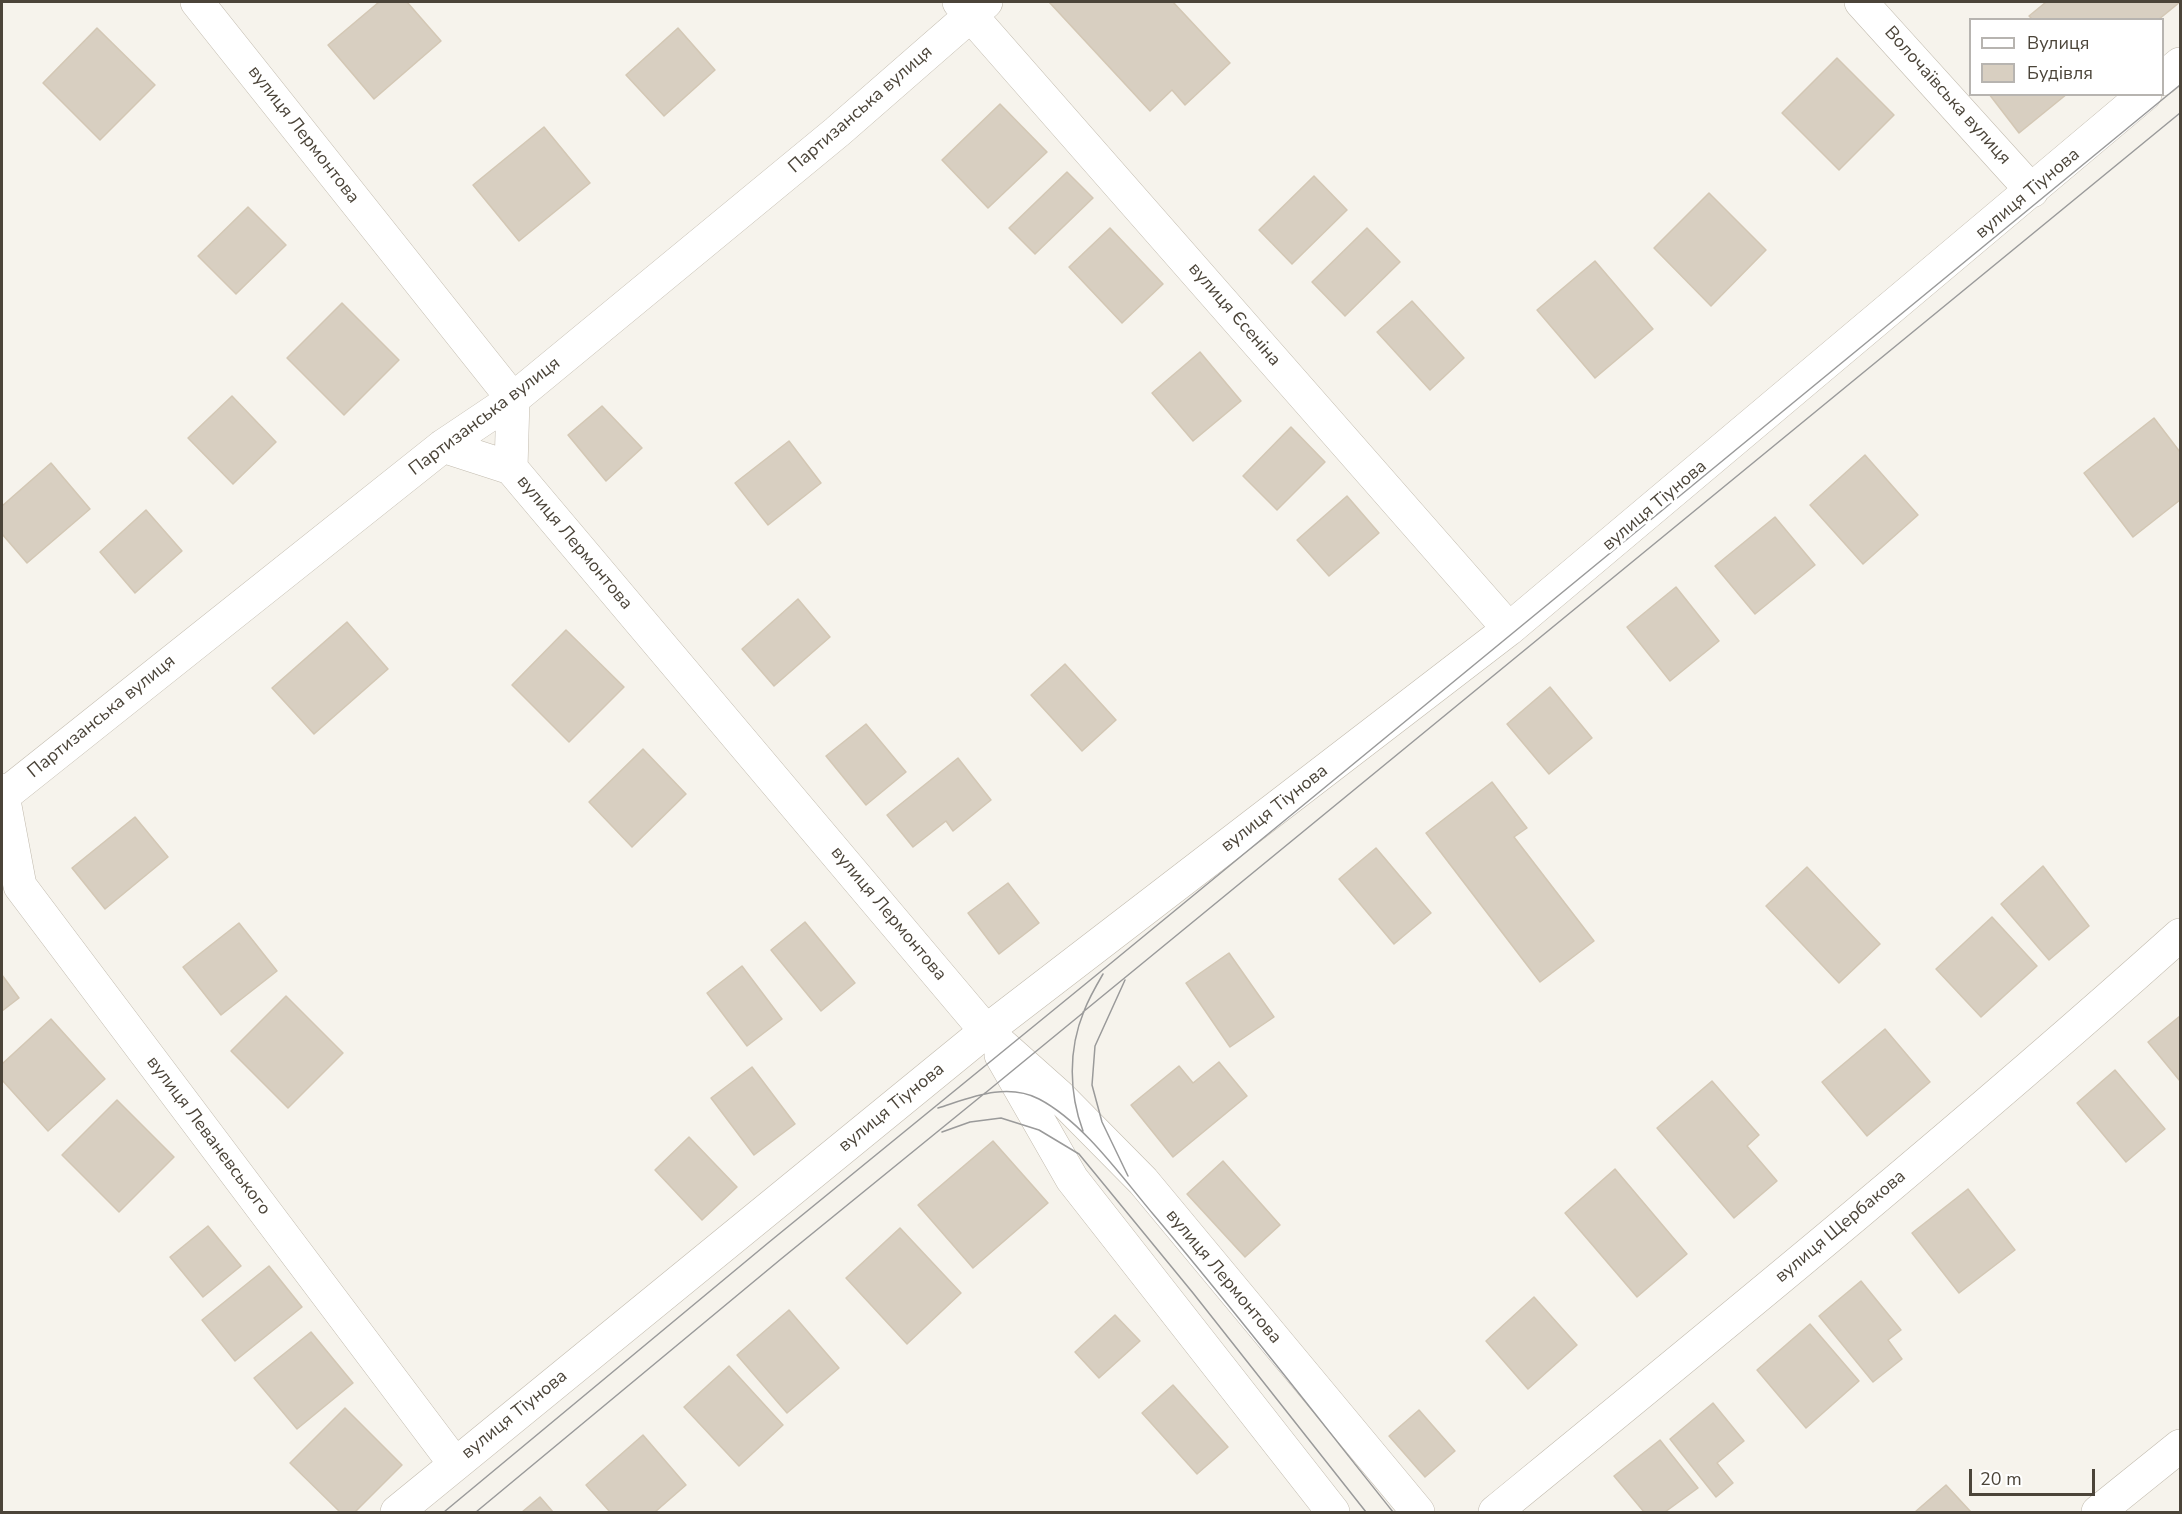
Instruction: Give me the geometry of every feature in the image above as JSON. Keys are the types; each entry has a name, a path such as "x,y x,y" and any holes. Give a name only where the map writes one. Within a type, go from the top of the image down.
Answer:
{"street":[{"name":"вулиця Лермонтова","path":"197,2 513,399 511,468 986,1030 1059,1096 1143,1181 1418,1512"},
{"name":"Волочаївська вулиця","path":"1862,2 2032,191"},
{"name":"Партизанська вулиця","path":"2,794 443,446 513,399 837,132 972,6"},
{"name":"вулиця Єсеніна","path":"972,6 1509,628"},
{"path":"2164,79 2181,64"},
{"name":"вулиця Тіунова","path":"397,1512 986,1030 1509,628 2143,96"},
{"path":"443,446 511,468"},
{"name":"вулиця Леваневського","path":"2,794 20,886 455,1464"},
{"name":"вулиця Щербакова","path":"1495,1512 1800,1262 2073,1032 2181,935"},
{"name":"вулиця Лермонтова","path":"986,1030 1072,1179 1333,1512"},
{"path":"2098,1512 2181,1446"}],"building":[{"path":"379,2 407,2 441,41 374,99 328,45"},
{"path":"1049,2 1173,2 1230,63 1185,105 1172,90 1150,111"},
{"path":"2046,2 2180,2 2160,18 2031,18 2029,16"},
{"path":"97,28 155,85 100,140 43,83"},
{"path":"678,28 715,70 664,116 626,75"},
{"path":"1837,58 1894,115 1839,170 1782,113"},
{"path":"1991,96 2065,96 2019,133"},
{"path":"1000,104 1047,152 988,208 942,160"},
{"path":"544,127 590,183 519,241 473,185"},
{"path":"1067,172 1093,198 1035,254 1009,228"},
{"path":"1314,176 1347,210 1292,264 1259,230"},
{"path":"1709,193 1766,250 1711,306 1654,248"},
{"path":"248,207 286,245 236,294 198,256"},
{"path":"1110,228 1163,284 1122,323 1069,267"},
{"path":"1367,228 1400,262 1345,316 1312,282"},
{"path":"1595,261 1653,329 1595,378 1537,310"},
{"path":"1412,301 1464,358 1430,390 1377,332"},
{"path":"342,303 399,360 344,415 287,358"},
{"path":"1200,352 1241,401 1193,441 1152,393"},
{"path":"232,396 276,442 233,484 188,438"},
{"path":"602,406 642,448 606,481 568,435"},
{"path":"2154,418 2180,452 2180,500 2133,537 2084,473"},
{"path":"1291,427 1325,462 1277,510 1243,476"},
{"path":"789,441 821,483 768,525 735,483"},
{"path":"1865,455 1918,515 1863,564 1810,505"},
{"path":"51,463 90,509 27,563 2,534 2,506"},
{"path":"1347,496 1379,533 1329,576 1297,540"},
{"path":"146,510 182,551 135,593 100,552"},
{"path":"1775,517 1815,565 1755,614 1715,566"},
{"path":"1676,587 1719,641 1670,681 1627,627"},
{"path":"798,599 830,637 774,686 742,649"},
{"path":"347,622 388,669 314,734 272,688"},
{"path":"566,630 624,687 569,742 512,685"},
{"path":"1065,664 1116,720 1082,751 1031,695"},
{"path":"1550,687 1592,738 1549,774 1507,724"},
{"path":"866,724 906,772 866,805 826,756"},
{"path":"643,749 686,794 632,847 589,802"},
{"path":"958,758 991,800 953,831 946,821 913,847 887,815"},
{"path":"1492,782 1527,828 1514,837 1594,941 1540,982 1426,833"},
{"path":"135,817 168,857 105,909 72,868"},
{"path":"1376,848 1431,913 1394,944 1339,879"},
{"path":"2043,866 2089,926 2049,960 2001,904"},
{"path":"1807,867 1880,944 1839,983 1766,906"},
{"path":"1008,883 1039,923 999,954 968,913"},
{"path":"1992,917 2037,966 1981,1017 1936,969"},
{"path":"805,922 855,983 821,1011 771,950"},
{"path":"239,923 277,971 221,1015 183,967"},
{"path":"1229,953 1274,1017 1230,1047 1186,983"},
{"path":"742,966 782,1019 747,1046 707,993"},
{"path":"2,975 19,998 2,1011"},
{"path":"286,996 343,1053 288,1108 231,1051"},
{"path":"2180,1016 2180,1081 2148,1042"},
{"path":"51,1019 105,1079 48,1131 2,1080 2,1064"},
{"path":"1885,1029 1930,1082 1867,1136 1822,1082"},
{"path":"1219,1062 1247,1096 1173,1157 1131,1105 1179,1066 1193,1083"},
{"path":"752,1067 795,1124 754,1155 711,1098"},
{"path":"2115,1070 2165,1129 2126,1162 2077,1103"},
{"path":"1712,1081 1759,1135 1747,1146 1777,1181 1734,1218 1657,1128"},
{"path":"117,1100 174,1157 119,1212 62,1155"},
{"path":"689,1137 737,1187 702,1220 655,1170"},
{"path":"993,1141 1048,1203 973,1268 918,1205"},
{"path":"1223,1161 1280,1225 1245,1257 1187,1194"},
{"path":"1615,1169 1687,1254 1637,1297 1565,1213"},
{"path":"1968,1189 2015,1250 1959,1293 1912,1233"},
{"path":"208,1226 241,1266 203,1297 170,1257"},
{"path":"900,1228 961,1293 907,1344 846,1278"},
{"path":"269,1266 302,1307 235,1361 202,1320"},
{"path":"1861,1281 1901,1330 1888,1340 1902,1359 1873,1382 1819,1316"},
{"path":"1534,1297 1577,1345 1528,1389 1486,1341"},
{"path":"789,1310 839,1368 787,1413 737,1355"},
{"path":"1115,1315 1140,1341 1099,1378 1075,1352"},
{"path":"1810,1324 1859,1381 1806,1428 1757,1370"},
{"path":"311,1332 353,1383 297,1429 254,1378"},
{"path":"729,1366 783,1425 739,1466 684,1407"},
{"path":"1173,1385 1228,1447 1197,1474 1142,1413"},
{"path":"1713,1403 1744,1441 1717,1463 1733,1483 1716,1497 1670,1439"},
{"path":"345,1408 402,1465 355,1512 340,1512 290,1463"},
{"path":"1419,1410 1455,1451 1425,1477 1389,1436"},
{"path":"643,1435 686,1485 655,1512 610,1512 586,1485"},
{"path":"1660,1440 1698,1488 1665,1512 1644,1512 1614,1476"},
{"path":"1946,1485 1971,1512 1915,1512"},
{"path":"540,1497 553,1512 522,1512"}],"tram line":[{"path":"444,1512 768,1243 2180,85"},
{"path":"1083,1012 2180,113"},
{"path":"1083,1131 1075,1102 1073,1056 1084,1011 1103,974"},
{"path":"1125,980 1095,1046 1092,1085 1102,1122 1128,1176"},
{"path":"984,1094 1084,1012"},
{"path":"938,1108 988,1093 1014,1092 1039,1099 1071,1121 1100,1151 1245,1325 1393,1512"},
{"path":"476,1512 985,1093"},
{"path":"942,1132 970,1122 1001,1118 1039,1130 1079,1154 1193,1293 1366,1512"}]}
